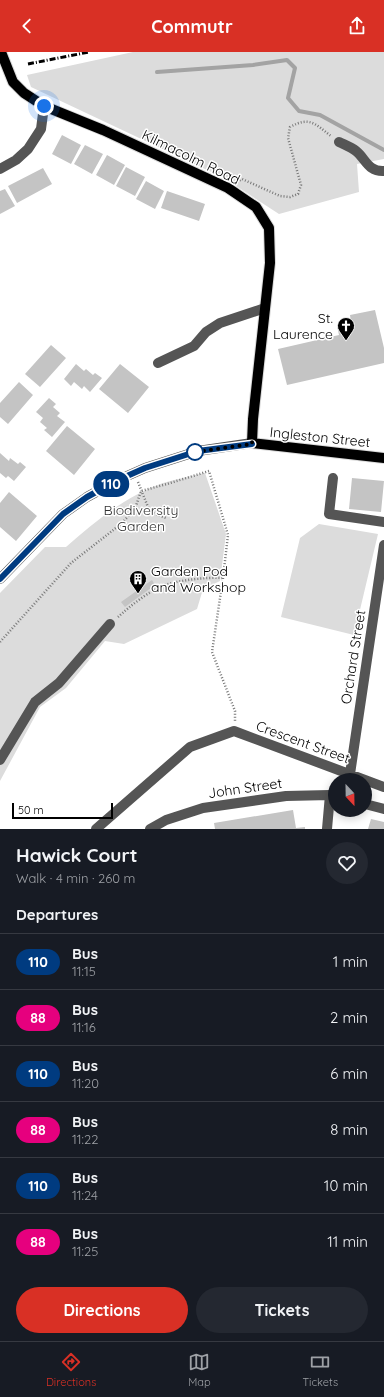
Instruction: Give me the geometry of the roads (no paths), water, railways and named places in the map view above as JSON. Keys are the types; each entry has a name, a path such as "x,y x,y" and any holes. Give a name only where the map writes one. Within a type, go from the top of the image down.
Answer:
{"main road":[{"name":"Kilmacolm Road","path":"1,52 13,82 24,93 44,106 110,134 228,188 256,207 269,228 270,263 253,419 252,444"},
{"name":"Ingleston Street","path":"252,444 384,458"}],"street":[{"path":"0,169 16,160 28,149 41,129 44,106"},
{"path":"339,142 357,152 367,165 384,171"},
{"path":"158,363 194,346 206,332 220,323 265,308"},
{"path":"0,579 63,514 87,497 118,480 198,451 252,444"},
{"path":"333,478 329,514 384,522"},
{"name":"Orchard Street","path":"350,773 384,545"},
{"path":"0,760 35,702 59,682 110,624"},
{"name":"Crescent Street","path":"96,829 190,746 234,731 347,773"},
{"name":"Crescent Street","path":"372,782 384,787"},
{"name":"John Street","path":"150,829 168,825 203,808 286,796 328,796"},
{"path":"372,806 384,809"},
{"name":"John Street","path":"327,829 329,817"}],"waterway":[{"path":"157,72 253,65 287,60 295,68 288,98 299,111 320,115 384,150"}],"railway":[{"path":"28,64 89,52"}],"place":[{"name":"St. Laurence","path":"346,341"},
{"name":"Garden Pod and Workshop","path":"138,594"}],"park label":[{"name":"Biodiversity Garden","path":"141,518"}]}
